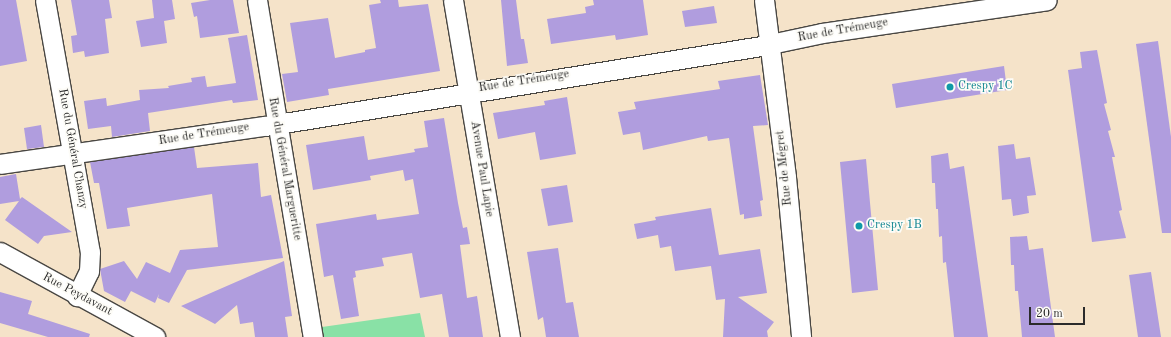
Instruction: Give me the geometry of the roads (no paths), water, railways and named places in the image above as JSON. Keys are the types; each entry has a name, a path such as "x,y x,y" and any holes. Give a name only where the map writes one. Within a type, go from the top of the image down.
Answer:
{"street":[{"name":"Rue du Général Chanzy","path":"45,0 91,262 86,279 77,296"},
{"name":"Rue du Général Margueritte","path":"257,0 313,337"},
{"name":"Avenue Paul Lapie","path":"453,0 510,337"},
{"name":"Rue de Mégret","path":"764,0 786,177 801,337"},
{"name":"Rue de Trémeuge","path":"0,164 277,124 468,91 770,44 822,33 1047,0"},
{"name":"Rue Peydavant","path":"0,252 77,296 155,337"}],"place":[{"name":"Crespy 1C","path":"950,87"},
{"name":"Crespy 1B","path":"859,226"}]}
